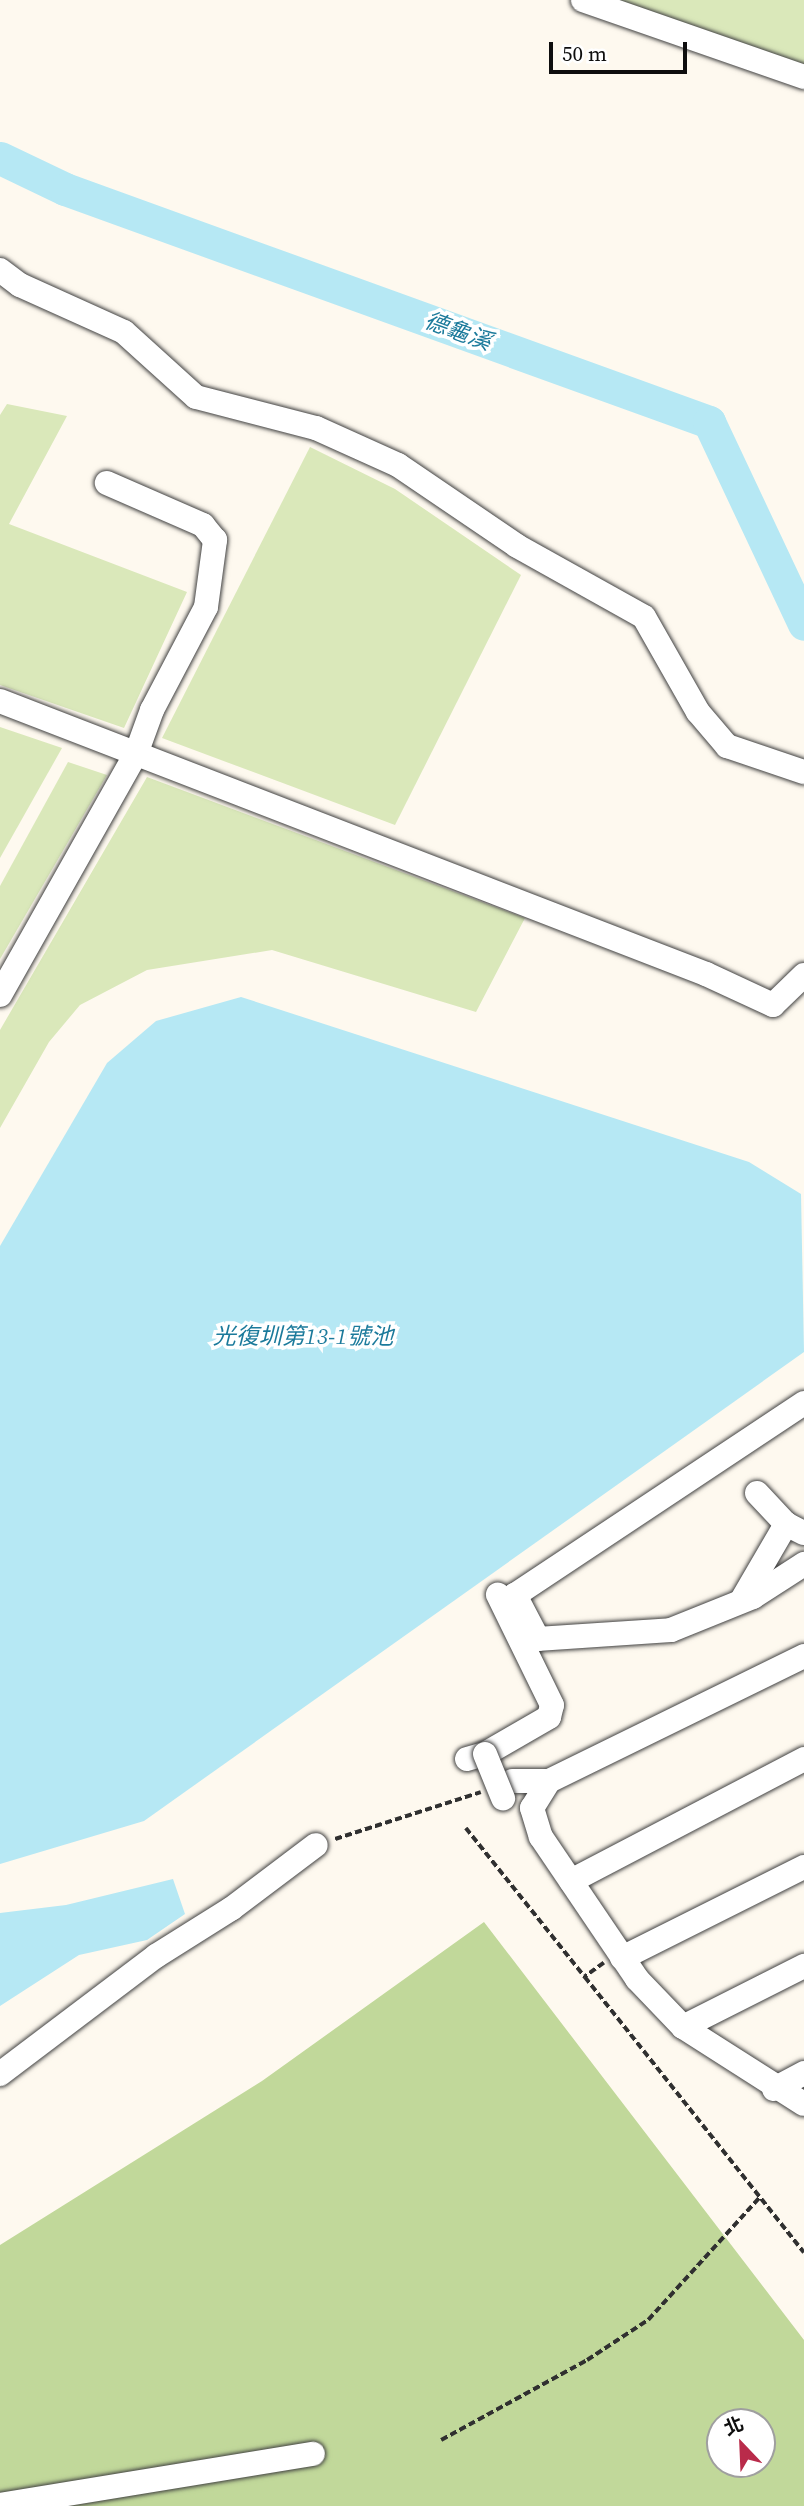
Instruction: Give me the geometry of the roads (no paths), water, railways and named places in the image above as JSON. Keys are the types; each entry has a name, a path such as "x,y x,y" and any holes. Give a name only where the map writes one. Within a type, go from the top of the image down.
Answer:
{"street":[{"path":"583,0 804,77"},
{"path":"0,270 20,285 124,332 196,397 316,428 398,465 517,546 644,617 698,712 727,746 804,772"},
{"path":"0,995 136,754 152,710 206,607 215,540 203,525 107,483"},
{"path":"0,701 706,974 773,1005 804,975"},
{"path":"804,1403 515,1595 548,1693 549,1717 476,1757 508,1790 549,1782 804,1656"},
{"path":"741,1602 795,1528 757,1493"},
{"path":"529,1639 671,1630 741,1602 804,1564"},
{"path":"498,1595 529,1639"},
{"path":"571,1881 804,1759"},
{"path":"549,1782 533,1808 541,1837 622,1958 683,2027 774,2089 804,2104"},
{"path":"0,2074 156,1956 231,1909 316,1845"},
{"path":"622,1958 804,1867"},
{"path":"683,2027 804,1966"},
{"path":"774,2089 804,2073"},
{"path":"0,2505 313,2454"}],"water":[{"name":"光復圳第13-1號池","path":"241,997 749,1162 801,1194 804,1352 144,1821 0,1864 0,1246 107,1063 156,1021"},
{"path":"173,1879 185,1914 147,1940 79,1955 0,2006 0,1913 66,1905"}],"waterway":[{"name":"德龜溪","path":"0,158 65,189 709,422 804,624"}]}
